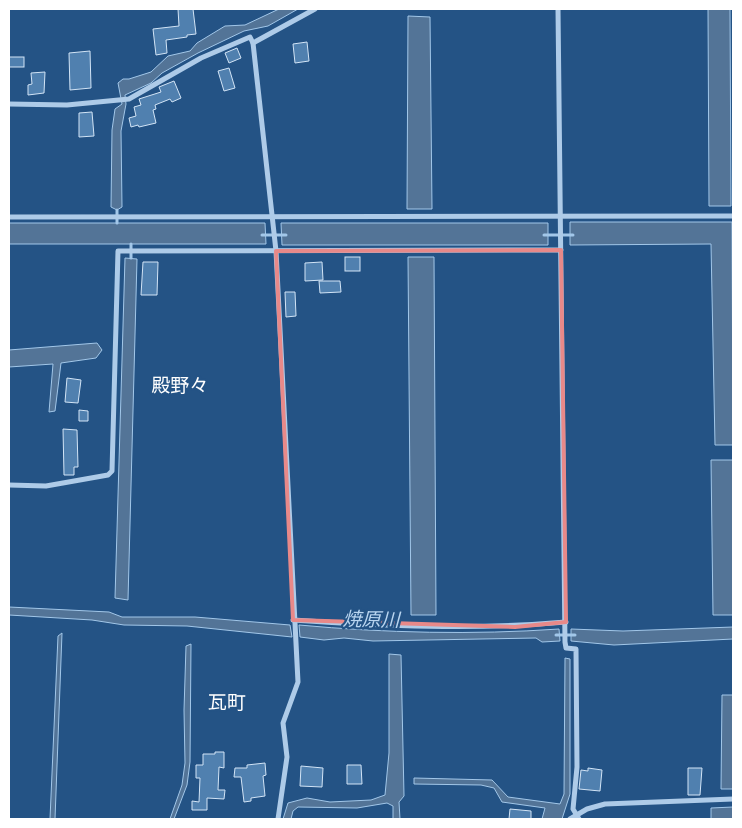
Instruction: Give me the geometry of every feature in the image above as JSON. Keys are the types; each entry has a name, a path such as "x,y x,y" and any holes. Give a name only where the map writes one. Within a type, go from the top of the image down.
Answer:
{"street":[{"path":"253,43 315,9"},
{"path":"558,9 565,642 566,648 576,649 577,767 573,810 577,818"},
{"path":"9,104 68,105 129,99 201,58 230,44 250,37 253,43 276,250 292,547 293,620 298,682 283,723 287,757 278,819"},
{"path":"9,217 733,216"},
{"path":"9,485 46,486 108,475 112,471 118,251 561,248"},
{"path":"293,620 367,625 566,625"},
{"path":"570,819 577,818 586,809 605,804 733,799"}],"highlighted area":[{"path":"561,250 566,622 515,627 293,620 276,251"}],"water":[{"path":"279,9 298,9 268,26 244,31 198,53 162,73 151,83 125,95 126,104 121,131 122,207 117,210 111,207 112,130 115,109 122,104 118,83 123,79 151,72 168,56 190,51 197,43 225,26 245,25"},
{"path":"708,9 730,9 731,206 709,206"},
{"path":"408,16 430,17 432,209 407,209"},
{"path":"570,222 732,222 733,445 715,445 711,244 570,245"},
{"path":"9,223 265,223 266,244 9,244"},
{"path":"281,223 548,223 548,245 282,245"},
{"path":"408,257 434,257 436,615 411,615"},
{"path":"125,258 137,259 128,600 115,598"},
{"path":"97,343 102,350 96,358 61,363 55,411 49,412 53,364 9,367 9,350"},
{"path":"711,460 733,460 733,615 713,615"},
{"path":"9,607 109,612 122,617 195,617 290,625 292,637 187,626 124,625 92,620 9,615"},
{"path":"299,625 429,632 495,632 559,629 560,641 542,642 536,638 373,641 344,638 324,640 300,637"},
{"path":"733,627 733,639 614,645 571,641 571,629 623,631"},
{"path":"62,633 55,819 50,819 58,636"},
{"path":"191,644 190,762 187,785 174,819 170,819 182,785 185,763 186,646"},
{"path":"389,654 401,655 404,796 399,802 400,819 393,819 393,806 387,803 357,808 298,807 293,811 291,819 283,819 288,803 307,798 330,802 371,800 385,795 389,753"},
{"path":"565,658 570,659 570,794 562,819 542,819 545,808 502,802 494,788 481,785 414,784 414,778 492,780 508,797 560,804 564,794"},
{"path":"722,695 733,695 733,789 721,789"},
{"path":"733,807 733,819 711,819 711,808"}],"building":[{"path":"178,9 193,9 196,34 166,40 167,53 156,55 153,29 179,26"},
{"path":"307,42 309,61 295,63 293,44"},
{"path":"237,48 241,58 229,63 225,53"},
{"path":"90,51 91,88 70,90 69,53"},
{"path":"9,57 24,57 24,67 9,67"},
{"path":"229,68 235,88 224,91 218,71"},
{"path":"45,72 44,93 28,95 28,85 32,84 31,73"},
{"path":"174,81 181,98 172,102 170,99 155,105 156,109 153,110 156,123 131,127 129,118 136,116 134,107 141,105 139,99 161,92 159,87"},
{"path":"92,112 94,136 79,137 79,113"},
{"path":"345,257 360,257 360,271 345,271"},
{"path":"143,262 158,262 157,295 141,295"},
{"path":"322,262 323,280 305,281 305,263"},
{"path":"319,281 340,281 341,292 320,293"},
{"path":"285,292 295,292 296,316 286,317"},
{"path":"67,378 81,380 78,403 65,402"},
{"path":"79,410 88,411 88,421 79,421"},
{"path":"63,429 77,430 78,467 74,467 74,475 64,475"},
{"path":"215,752 224,752 224,768 219,767 218,790 225,790 224,799 207,798 207,810 192,810 192,801 199,802 200,778 196,778 196,765 203,765 203,754 215,754"},
{"path":"265,763 266,775 263,776 265,796 251,798 251,801 244,802 241,777 234,777 235,768 247,768 247,765"},
{"path":"347,765 361,765 362,784 347,784"},
{"path":"301,766 323,768 322,787 300,786"},
{"path":"588,768 602,770 600,791 579,789 581,770 588,771"},
{"path":"688,768 702,768 700,795 688,795"},
{"path":"510,809 531,811 531,819 509,819"}],"waterway":[{"path":"117,210 117,223"},
{"path":"262,235 286,235"},
{"path":"544,235 573,235"},
{"path":"131,244 131,258"},
{"name":"焼原川","path":"556,635 575,635"}],"district":[{"name":"殿野々","path":"180,385"},
{"name":"瓦町","path":"227,702"}]}
